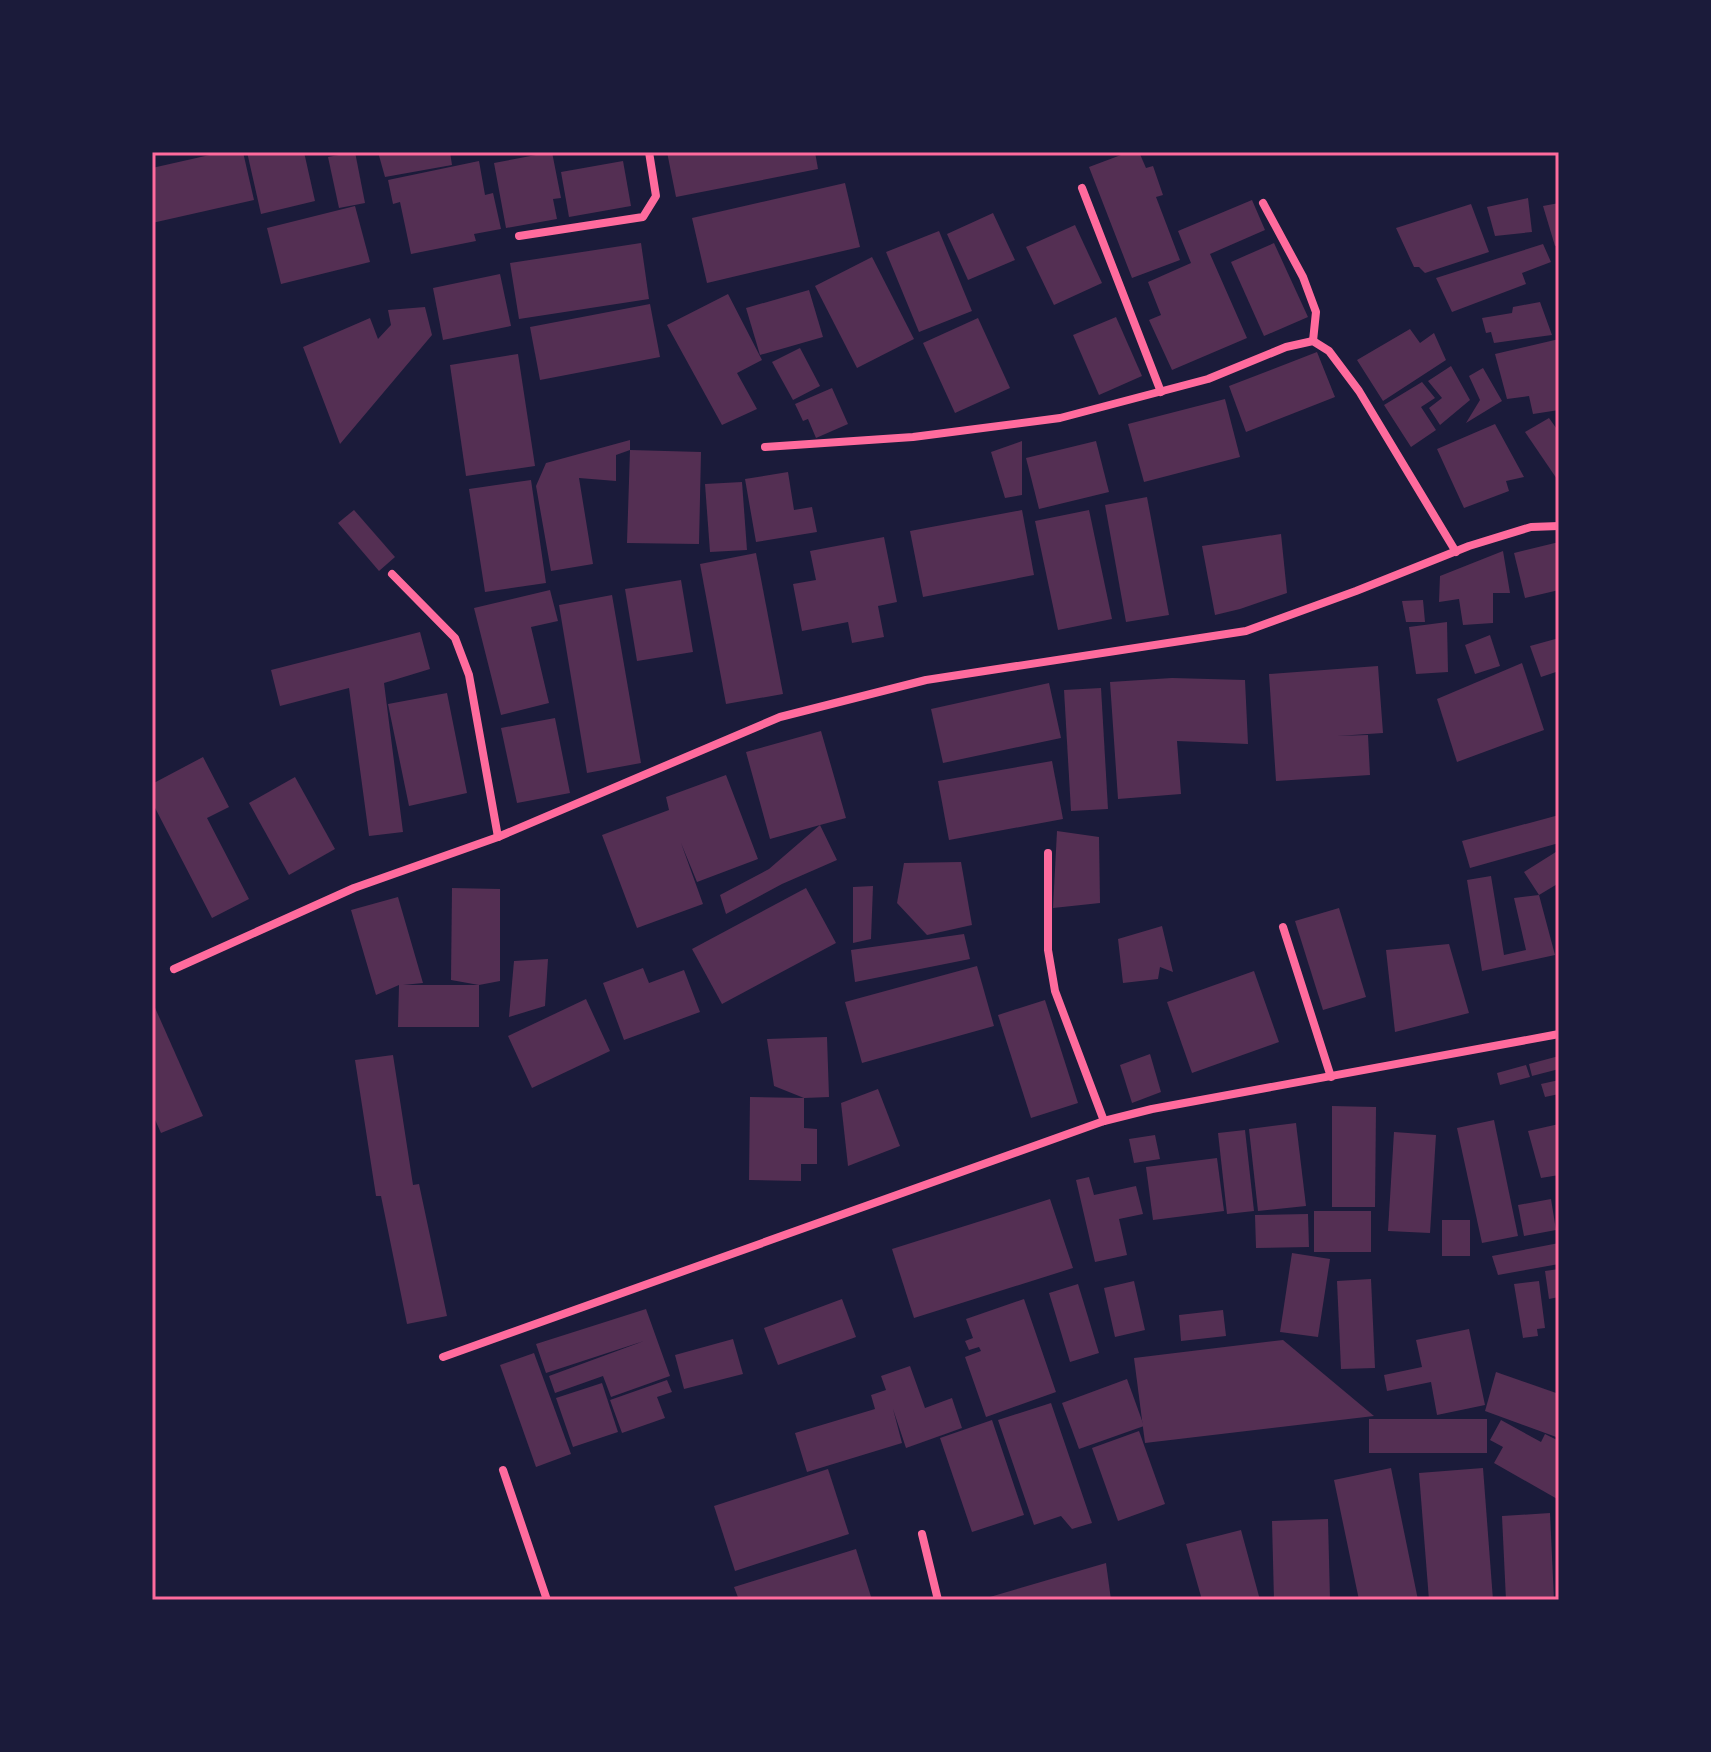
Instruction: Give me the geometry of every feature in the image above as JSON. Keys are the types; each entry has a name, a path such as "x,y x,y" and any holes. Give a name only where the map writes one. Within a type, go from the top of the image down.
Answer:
{"street":[{"path":"519,236 643,217 656,196 649,152"},
{"path":"1082,188 1161,392"},
{"path":"1263,203 1303,277 1316,312 1313,341"},
{"path":"765,447 913,437 1060,418 1208,379 1286,347 1313,341 1329,351 1359,391 1456,552"},
{"path":"174,969 354,888 498,837 780,717 926,680 1246,631 1456,552 1531,527 1559,526"},
{"path":"392,574 455,638 469,675 498,837"},
{"path":"1048,853 1048,950 1055,991 1104,1121"},
{"path":"1283,927 1331,1077"},
{"path":"443,1357 1104,1121 1152,1109 1559,1034"},
{"path":"503,1470 547,1600"},
{"path":"922,1534 938,1600"}],"building":[{"path":"223,152 243,152 254,200 152,223 152,168"},
{"path":"247,152 304,152 315,201 261,214"},
{"path":"355,152 365,203 339,208 328,157"},
{"path":"378,152 450,152 452,165 385,177"},
{"path":"552,152 561,198 553,199 557,219 506,228 494,163"},
{"path":"667,152 815,152 818,169 676,197"},
{"path":"1129,152 1139,152 1146,168 1153,166 1163,195 1156,197 1180,260 1132,278 1089,167"},
{"path":"479,161 485,195 493,193 501,229 474,234 476,241 411,254 400,202 393,204 388,180"},
{"path":"623,161 631,206 569,217 561,172"},
{"path":"845,183 860,247 707,283 692,218"},
{"path":"1528,198 1532,232 1495,236 1487,207"},
{"path":"1252,200 1265,230 1210,254 1247,338 1172,370 1149,320 1161,315 1148,282 1191,263 1178,231"},
{"path":"1559,203 1559,245 1555,246 1543,206"},
{"path":"1471,204 1489,252 1425,273 1414,267 1396,228"},
{"path":"355,206 370,262 281,284 267,228"},
{"path":"993,213 1015,260 968,280 947,234"},
{"path":"1075,225 1102,283 1054,305 1026,247"},
{"path":"939,231 972,311 919,332 886,252"},
{"path":"641,243 649,299 519,319 510,263"},
{"path":"1274,243 1308,317 1264,336 1231,262"},
{"path":"1543,244 1551,262 1522,273 1526,284 1452,312 1436,278"},
{"path":"872,257 914,339 857,368 815,286"},
{"path":"500,274 511,326 443,340 433,288"},
{"path":"809,290 823,337 760,355 746,308"},
{"path":"728,294 762,360 737,373 757,409 722,425 667,325"},
{"path":"1540,302 1552,335 1494,343 1491,332 1486,333 1482,318 1512,313 1513,307"},
{"path":"650,304 660,357 540,380 530,327"},
{"path":"425,307 432,335 340,444 303,347 370,318 378,339 391,325 388,310"},
{"path":"1116,317 1142,376 1099,395 1073,335"},
{"path":"978,318 1010,388 955,413 923,343"},
{"path":"1410,329 1420,343 1434,333 1446,360 1383,401 1357,360"},
{"path":"1559,339 1559,410 1533,414 1529,396 1507,399 1495,354"},
{"path":"800,348 820,386 793,400 772,362"},
{"path":"1317,352 1335,397 1246,432 1229,386"},
{"path":"518,354 535,466 466,476 450,365"},
{"path":"1451,366 1470,400 1440,425 1429,408 1442,398 1428,381"},
{"path":"1483,368 1502,401 1466,423 1480,400 1469,376"},
{"path":"1422,382 1435,398 1421,407 1436,430 1411,447 1384,405"},
{"path":"832,388 848,424 816,438 808,419 803,421 795,404"},
{"path":"1225,399 1240,457 1144,482 1128,424"},
{"path":"1549,418 1559,432 1559,482 1525,432"},
{"path":"1495,424 1524,477 1506,481 1509,491 1464,508 1437,449"},
{"path":"630,440 630,450 616,455 616,481 579,478 593,564 551,571 536,486 546,463"},
{"path":"1022,441 1022,495 1005,498 991,452"},
{"path":"1096,441 1109,492 1039,509 1026,458"},
{"path":"630,450 701,452 699,544 627,543"},
{"path":"788,472 794,510 812,507 817,532 756,542 745,479"},
{"path":"531,480 546,583 485,592 469,489"},
{"path":"742,482 747,550 710,552 705,484"},
{"path":"1147,497 1169,615 1126,622 1105,505"},
{"path":"354,510 395,557 379,571 338,523"},
{"path":"1022,510 1034,575 923,597 910,531"},
{"path":"1089,510 1112,619 1058,630 1035,521"},
{"path":"1281,534 1287,593 1215,615 1202,546"},
{"path":"884,537 897,602 878,606 884,637 852,643 848,622 802,631 793,584 816,580 810,551"},
{"path":"1559,542 1559,590 1525,598 1514,553"},
{"path":"1503,551 1510,593 1493,593 1493,623 1463,625 1459,599 1439,602 1440,576"},
{"path":"756,553 783,694 726,704 700,564"},
{"path":"681,580 693,652 637,661 625,589"},
{"path":"550,590 558,621 531,627 549,703 501,715 474,608"},
{"path":"612,595 641,763 587,773 559,605"},
{"path":"1423,600 1425,622 1406,622 1402,601"},
{"path":"1447,622 1448,672 1416,674 1409,627"},
{"path":"420,632 430,669 384,683 403,832 369,836 349,688 280,706 271,670"},
{"path":"1490,635 1500,666 1475,674 1465,645"},
{"path":"1559,638 1559,671 1541,677 1530,646"},
{"path":"1522,663 1544,730 1457,762 1437,699"},
{"path":"1378,666 1383,733 1337,736 1368,735 1370,775 1276,781 1269,674"},
{"path":"1172,678 1245,680 1248,744 1177,741 1181,794 1118,799 1110,682"},
{"path":"1049,683 1061,738 943,763 931,709"},
{"path":"1101,688 1108,809 1071,811 1064,690"},
{"path":"447,693 467,793 409,806 388,704"},
{"path":"555,718 570,793 517,803 501,728"},
{"path":"821,731 846,818 770,839 746,752"},
{"path":"203,757 229,807 207,818 249,899 212,918 152,802 152,784"},
{"path":"1052,761 1063,819 949,840 938,781"},
{"path":"726,775 758,859 697,882 681,843 703,904 637,928 602,835 669,810 666,797"},
{"path":"295,777 335,849 289,875 249,803"},
{"path":"1559,815 1559,843 1470,868 1462,841"},
{"path":"820,825 837,860 782,884 726,914 720,895 769,869"},
{"path":"1057,831 1099,837 1100,903 1053,908"},
{"path":"1559,850 1559,883 1539,895 1524,872"},
{"path":"961,862 972,925 927,935 897,903 904,863"},
{"path":"1491,876 1504,955 1526,950 1514,898 1539,895 1555,955 1482,971 1467,880"},
{"path":"873,886 871,939 853,943 853,887"},
{"path":"452,888 500,889 500,981 479,985 451,980"},
{"path":"806,888 836,943 722,1004 692,949"},
{"path":"398,897 423,983 403,985 479,985 479,1027 398,1027 399,985 376,995 351,910"},
{"path":"1339,908 1366,997 1323,1010 1295,921"},
{"path":"1162,926 1173,972 1160,967 1158,979 1123,983 1118,939"},
{"path":"964,934 970,959 855,982 851,950"},
{"path":"1449,944 1469,1013 1395,1032 1386,950"},
{"path":"548,959 545,1006 509,1017 514,961"},
{"path":"977,966 994,1026 862,1063 845,1002"},
{"path":"643,968 649,983 684,970 700,1012 624,1040 603,983"},
{"path":"1254,971 1279,1042 1192,1073 1167,1002"},
{"path":"586,999 610,1051 532,1088 508,1036"},
{"path":"1045,1000 1078,1103 1031,1118 998,1015"},
{"path":"152,1001 203,1116 161,1133 152,1113"},
{"path":"827,1037 829,1097 804,1098 774,1086 767,1039"},
{"path":"1150,1054 1161,1092 1132,1103 1120,1065"},
{"path":"393,1055 413,1185 419,1184 447,1316 407,1324 381,1196 376,1196 355,1060"},
{"path":"1559,1056 1559,1069 1532,1076 1529,1064"},
{"path":"1526,1065 1530,1077 1500,1085 1497,1073"},
{"path":"1559,1080 1559,1094 1545,1097 1541,1084"},
{"path":"878,1089 900,1146 848,1166 841,1103"},
{"path":"750,1097 804,1098 804,1128 817,1129 817,1164 801,1164 801,1181 749,1180"},
{"path":"1332,1106 1376,1107 1375,1207 1332,1207"},
{"path":"1494,1120 1518,1236 1482,1243 1457,1128"},
{"path":"1296,1123 1306,1206 1258,1211 1249,1129"},
{"path":"1559,1124 1559,1175 1541,1178 1528,1131"},
{"path":"1245,1130 1254,1211 1227,1214 1218,1133"},
{"path":"1394,1132 1436,1135 1430,1233 1388,1231"},
{"path":"1155,1135 1160,1159 1134,1163 1129,1139"},
{"path":"1217,1158 1224,1211 1153,1220 1146,1167"},
{"path":"1089,1177 1094,1195 1136,1186 1143,1214 1119,1219 1127,1255 1095,1262 1076,1180"},
{"path":"1050,1199 1073,1268 914,1318 892,1249"},
{"path":"1551,1199 1556,1230 1524,1236 1518,1205"},
{"path":"1314,1211 1371,1211 1371,1252 1314,1252"},
{"path":"1308,1214 1309,1247 1256,1248 1255,1215"},
{"path":"1442,1220 1470,1220 1470,1256 1442,1256"},
{"path":"1559,1243 1559,1264 1498,1275 1492,1256"},
{"path":"1292,1253 1330,1259 1318,1337 1280,1332"},
{"path":"1559,1269 1559,1297 1549,1299 1545,1271"},
{"path":"1371,1279 1375,1368 1341,1369 1337,1281"},
{"path":"1134,1281 1145,1330 1115,1337 1104,1288"},
{"path":"1539,1281 1545,1328 1537,1329 1538,1336 1523,1338 1514,1284"},
{"path":"1078,1284 1099,1353 1070,1362 1049,1293"},
{"path":"842,1299 856,1337 778,1365 764,1328"},
{"path":"1024,1299 1056,1392 986,1417 965,1357 981,1351 979,1347 969,1350 965,1341 973,1338 966,1319"},
{"path":"646,1309 670,1376 611,1397 603,1376 555,1393 549,1376 644,1341 546,1373 536,1344"},
{"path":"1223,1310 1226,1336 1181,1341 1179,1315"},
{"path":"1469,1329 1485,1405 1437,1415 1431,1382 1387,1391 1384,1375 1422,1367 1416,1340"},
{"path":"733,1339 743,1374 684,1389 675,1355"},
{"path":"1283,1340 1374,1416 1145,1443 1134,1358"},
{"path":"534,1353 571,1454 536,1467 500,1365"},
{"path":"910,1366 925,1408 952,1398 962,1428 906,1448 893,1409 902,1443 807,1472 795,1433 875,1409 871,1395 886,1390 881,1376"},
{"path":"1496,1372 1559,1394 1559,1438 1485,1411"},
{"path":"1127,1379 1144,1426 1079,1449 1062,1403"},
{"path":"667,1380 672,1392 657,1397 665,1418 622,1433 610,1400"},
{"path":"602,1383 618,1432 573,1447 556,1398"},
{"path":"1051,1403 1092,1523 1072,1529 1061,1516 1034,1525 998,1420"},
{"path":"1369,1419 1487,1419 1487,1453 1369,1453"},
{"path":"992,1420 1024,1515 972,1532 940,1438"},
{"path":"1501,1420 1541,1442 1545,1434 1559,1441 1559,1500 1494,1463 1503,1447 1490,1440"},
{"path":"1139,1431 1165,1504 1118,1521 1092,1448"},
{"path":"1391,1468 1418,1600 1359,1600 1334,1480"},
{"path":"1483,1468 1493,1600 1429,1600 1419,1473"},
{"path":"828,1469 849,1534 735,1571 714,1506"},
{"path":"1550,1513 1554,1600 1506,1600 1502,1516"},
{"path":"1328,1519 1330,1600 1274,1600 1272,1521"},
{"path":"1241,1530 1260,1600 1202,1600 1186,1544"},
{"path":"856,1549 872,1600 739,1600 734,1587"},
{"path":"1106,1563 1111,1600 983,1600 983,1599"}]}
